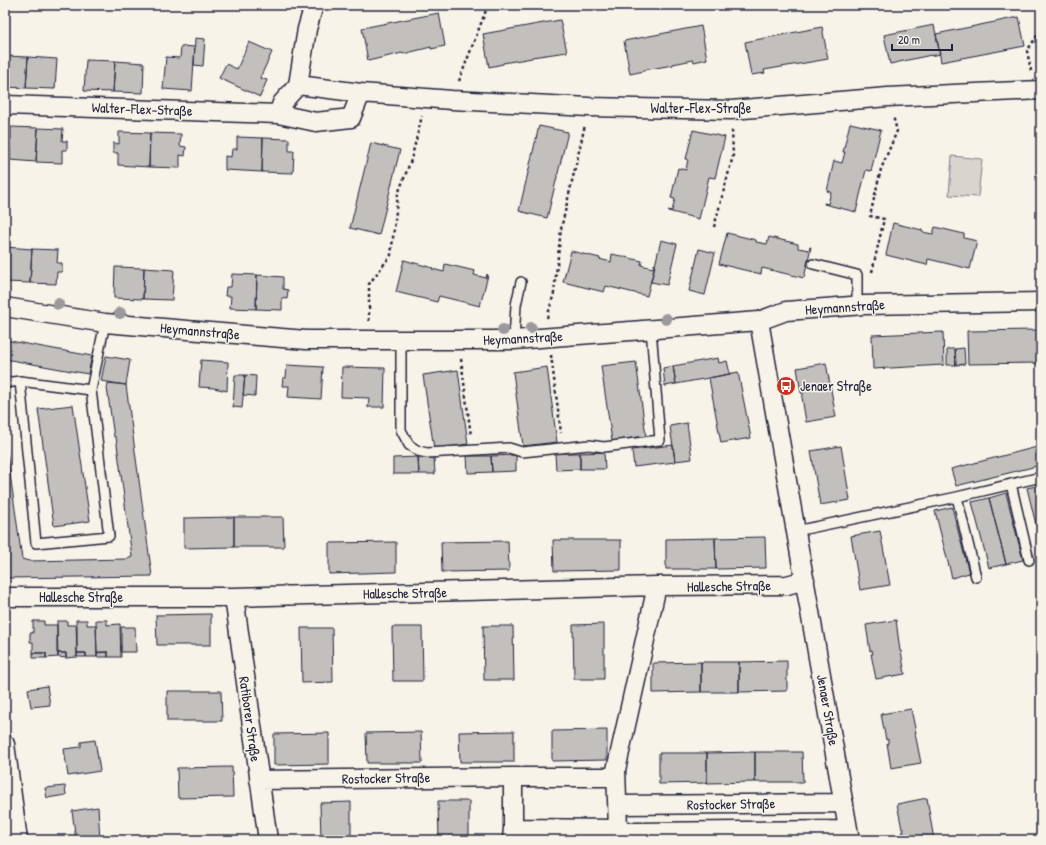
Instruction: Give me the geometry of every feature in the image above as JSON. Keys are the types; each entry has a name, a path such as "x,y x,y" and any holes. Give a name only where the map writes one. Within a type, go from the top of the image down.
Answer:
{"street":[{"path":"278,114 282,103 298,85 307,29 314,5"},
{"name":"Walter-Flex-Straße","path":"298,85 361,93 452,100 589,107 731,110 888,96 1038,90"},
{"name":"Walter-Flex-Straße","path":"5,105 278,114 316,122 351,118 361,93"},
{"name":"Heymannstraße","path":"5,307 106,323 306,340 514,340 759,321 786,311 857,305 1041,302"},
{"name":"Jenaer Straße","path":"759,321 849,835"},
{"name":"Hallesche Straße","path":"5,598 234,597 657,586 787,585 805,580"},
{"path":"618,829 616,770 657,586"},
{"name":"Ratiborer Straße","path":"234,597 268,840"},
{"path":"5,744 18,840"},
{"name":"Rostocker Straße","path":"513,777 512,834 618,829 633,832 849,835"},
{"name":"Rostocker Straße","path":"259,780 513,777 616,778"},
{"name":"Rostocker Straße","path":"618,805 844,802"}],"lane":[{"path":"813,264 857,275 857,305"},
{"path":"514,340 516,305 521,282"},
{"path":"20,381 36,543 109,536 90,390 106,323"},
{"path":"401,340 401,430 408,445 418,451 427,453 509,448 522,452 589,445 604,447 660,440 651,329"},
{"path":"5,383 20,381 90,390"},
{"path":"796,531 957,497 1041,477"},
{"path":"1011,484 1029,560"},
{"path":"957,497 976,577"}],"path":[{"path":"452,100 488,5"},
{"path":"1038,90 1027,51 1041,30"},
{"path":"872,274 884,219 870,216 881,169 897,131 888,96"},
{"path":"369,340 369,284 391,255 398,194 411,160 427,98"},
{"path":"563,448 546,337 554,293 561,229 589,107"},
{"path":"714,227 734,156 731,110"},
{"path":"459,340 473,450"}],"shaded area":[{"path":"952,156 982,159 978,197 949,195"}],"building":[{"path":"439,13 445,46 431,49 431,47 368,61 362,28"},
{"path":"1019,17 1025,46 941,62 936,34"},
{"path":"560,20 567,52 532,57 489,67 483,34"},
{"path":"934,25 940,54 890,64 884,35"},
{"path":"701,26 707,59 694,62 693,60 630,74 624,41"},
{"path":"822,27 828,59 764,70 765,73 751,75 745,42"},
{"path":"195,38 205,39 203,66 194,65"},
{"path":"249,42 272,52 260,78 267,80 260,97 219,78 226,64 237,69"},
{"path":"181,46 195,47 192,91 163,89 166,57 180,58"},
{"path":"5,56 28,57 26,88 5,87"},
{"path":"28,57 57,59 55,89 26,88"},
{"path":"86,60 115,61 113,92 84,91"},
{"path":"115,61 144,63 143,93 113,92"},
{"path":"850,123 881,130 871,171 866,170 856,212 824,204 828,204 831,192 827,191 834,161 842,163"},
{"path":"539,126 568,132 547,218 519,211"},
{"path":"11,127 38,128 36,162 10,160 10,148 5,147 6,138 11,139"},
{"path":"38,128 63,129 62,141 67,141 67,150 62,150 62,163 36,162"},
{"path":"693,130 725,137 715,178 709,177 699,219 668,211 672,211 675,199 671,198 678,168 686,170 688,159 686,159"},
{"path":"119,132 150,133 149,167 118,165 118,153 113,153 113,143 119,144"},
{"path":"150,133 181,134 180,146 186,147 185,156 180,155 180,168 149,167"},
{"path":"237,137 263,138 262,172 225,170 225,156 231,157 232,149 237,149"},
{"path":"263,138 289,139 289,151 294,151 293,173 262,172"},
{"path":"371,143 400,150 379,235 350,228"},
{"path":"893,223 933,234 935,227 964,234 964,238 977,241 970,269 928,259 927,265 886,255"},
{"path":"727,233 767,244 769,237 798,244 798,248 809,250 811,247 804,278 762,268 761,274 719,264"},
{"path":"1041,239 1041,251 1038,250"},
{"path":"661,240 677,244 667,285 651,282"},
{"path":"5,247 32,249 30,283 5,282"},
{"path":"32,249 58,250 57,263 62,263 62,272 57,272 56,284 30,283"},
{"path":"699,249 715,253 705,295 689,291"},
{"path":"571,251 611,262 612,254 642,261 641,265 653,268 654,264 647,296 606,286 604,292 563,282"},
{"path":"404,260 444,272 445,264 475,271 474,275 486,278 487,274 480,306 439,296 437,302 396,292"},
{"path":"115,267 144,268 143,299 114,298"},
{"path":"144,268 174,270 172,300 143,299"},
{"path":"232,274 257,275 256,309 230,308 231,296 225,296 226,287 231,287"},
{"path":"257,275 283,277 283,289 288,290 287,299 282,298 282,310 256,309"},
{"path":"1038,330 1039,363 968,364 967,331"},
{"path":"943,332 944,365 873,369 872,335"},
{"path":"5,340 92,356 88,374 5,359"},
{"path":"964,348 965,364 956,365 955,349"},
{"path":"947,349 955,349 956,365 947,365"},
{"path":"106,356 130,360 126,385 101,381"},
{"path":"718,358 719,363 727,361 730,374 676,384 673,366"},
{"path":"201,360 228,362 227,391 199,387"},
{"path":"636,362 646,436 612,441 601,366"},
{"path":"826,363 836,417 806,422 802,397 803,393 801,393 797,368"},
{"path":"287,365 323,367 321,399 288,397 289,386 282,386 283,378 286,378"},
{"path":"673,366 676,384 665,386 663,368"},
{"path":"342,367 385,368 384,407 368,408 369,398 341,397"},
{"path":"547,367 557,442 523,446 513,372"},
{"path":"458,370 468,444 434,449 423,375"},
{"path":"738,372 751,438 721,443 709,378"},
{"path":"235,375 245,375 242,408 233,407"},
{"path":"245,375 256,376 255,396 243,395"},
{"path":"108,383 126,385 152,576 6,578 5,438 22,559 29,561 127,559 132,557 116,437 114,437 107,388"},
{"path":"73,405 90,521 54,526 38,409"},
{"path":"687,423 692,459 675,461 670,426"},
{"path":"673,445 675,462 634,467 632,450"},
{"path":"841,446 850,500 820,505 811,451"},
{"path":"1041,446 1041,465 956,486 951,469"},
{"path":"604,452 605,469 580,469 580,453"},
{"path":"555,453 580,453 580,469 556,470"},
{"path":"516,455 516,471 492,472 491,456"},
{"path":"467,456 491,456 492,472 468,473"},
{"path":"418,457 419,474 393,474 393,458"},
{"path":"418,458 434,458 435,474 419,474"},
{"path":"1041,485 1041,545 1027,488"},
{"path":"1006,493 1023,560 1006,564 989,498"},
{"path":"989,498 1006,564 989,568 972,502"},
{"path":"952,507 969,573 952,578 935,511"},
{"path":"234,517 234,547 184,548 184,518"},
{"path":"234,517 283,517 284,547 234,547"},
{"path":"880,531 890,585 860,590 851,536"},
{"path":"765,537 766,568 716,569 715,538"},
{"path":"715,538 716,569 666,569 666,539"},
{"path":"553,540 621,540 621,570 554,571"},
{"path":"508,541 509,571 442,572 441,542"},
{"path":"396,542 396,572 329,574 329,543"},
{"path":"211,614 211,645 157,645 156,615"},
{"path":"76,620 87,620 87,625 96,625 97,657 86,657 86,653 77,653"},
{"path":"96,620 107,620 107,625 120,624 121,657 108,657 108,652 97,653"},
{"path":"896,620 905,674 876,679 871,654 873,654 872,650 870,651 866,625"},
{"path":"33,621 44,621 44,625 57,625 58,657 46,658 46,653 33,653 33,642 30,642 30,633 33,633"},
{"path":"57,621 67,621 67,625 77,625 77,657 66,658 66,653 57,653"},
{"path":"604,624 604,679 574,679 573,625"},
{"path":"483,626 513,626 514,680 484,680"},
{"path":"121,627 135,627 136,652 121,652"},
{"path":"392,627 422,627 423,681 393,681"},
{"path":"301,628 332,628 333,682 302,683"},
{"path":"97,652 108,652 108,657 97,657"},
{"path":"33,653 46,653 46,658 33,658"},
{"path":"58,653 66,653 66,658 58,657"},
{"path":"77,653 86,653 86,657 77,657"},
{"path":"787,661 787,691 739,692 739,662"},
{"path":"701,662 739,662 739,692 701,692"},
{"path":"701,662 701,692 653,693 653,663"},
{"path":"47,686 50,705 31,707 28,689"},
{"path":"167,691 221,691 222,721 167,721"},
{"path":"911,709 921,763 891,768 887,743 888,739 886,740 881,714"},
{"path":"607,730 607,760 552,761 552,731"},
{"path":"514,731 514,762 460,762 459,732"},
{"path":"421,732 422,763 367,763 366,733"},
{"path":"329,733 329,764 274,765 274,734"},
{"path":"95,740 100,771 68,776 64,749 81,747 81,742"},
{"path":"755,752 802,752 803,782 755,782"},
{"path":"755,752 755,782 707,783 707,753"},
{"path":"659,753 707,753 707,783 659,784"},
{"path":"232,767 233,797 178,798 177,768"},
{"path":"65,786 66,795 47,798 45,788"},
{"path":"927,798 934,840 904,840 902,832 904,832 903,828 902,829 897,804"},
{"path":"438,801 469,801 469,840 439,840"},
{"path":"351,802 351,840 321,840 320,803"},
{"path":"98,807 100,840 76,840 72,811"}],"place":[{"name":"Jenaer Straße","path":"786,386"}]}
